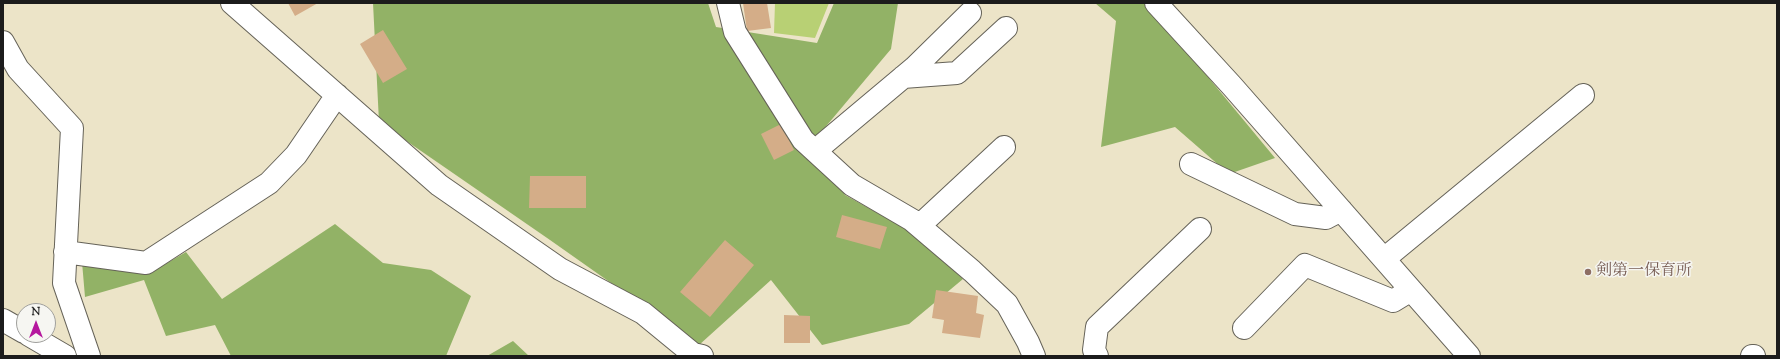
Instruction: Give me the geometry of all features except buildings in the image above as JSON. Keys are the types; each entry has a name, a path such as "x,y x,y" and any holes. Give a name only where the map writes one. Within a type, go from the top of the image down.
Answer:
{"street":[{"path":"232,3 440,185 560,268 643,312 693,354 702,356"},
{"path":"728,3 735,32 803,140 852,185 912,220 972,271 1007,304 1034,356"},
{"path":"1156,3 1232,86 1469,356"},
{"path":"815,151 903,77 970,13"},
{"path":"903,77 957,73 1006,28"},
{"path":"3,42 18,69 72,128 64,283 89,356"},
{"path":"65,252 146,263 269,183 296,155 337,95"},
{"path":"1384,260 1583,95"},
{"path":"919,226 1004,147"},
{"path":"1191,164 1295,214 1326,218 1341,210"},
{"path":"1097,356 1094,350 1097,327 1200,229"},
{"path":"1244,328 1305,265 1393,301 1411,290"},
{"path":"15,328 65,356"}],"green space":[{"path":"373,3 708,3 716,27 817,43 834,3 898,3 891,49 817,137 845,195 915,234 963,279 909,324 822,345 771,280 699,345 379,122"},
{"path":"775,3 829,3 815,38 774,33"},
{"path":"1095,3 1144,3 1160,19 1275,158 1229,174 1175,127 1101,147 1116,21"},
{"path":"335,224 383,263 431,270 471,296 446,356 231,356 215,325 166,336 144,280 85,297 82,262 162,266 186,252 222,299"},
{"path":"513,341 529,356 487,356"}],"place":[{"name":"剣第一保育所","path":"1588,272"}]}
